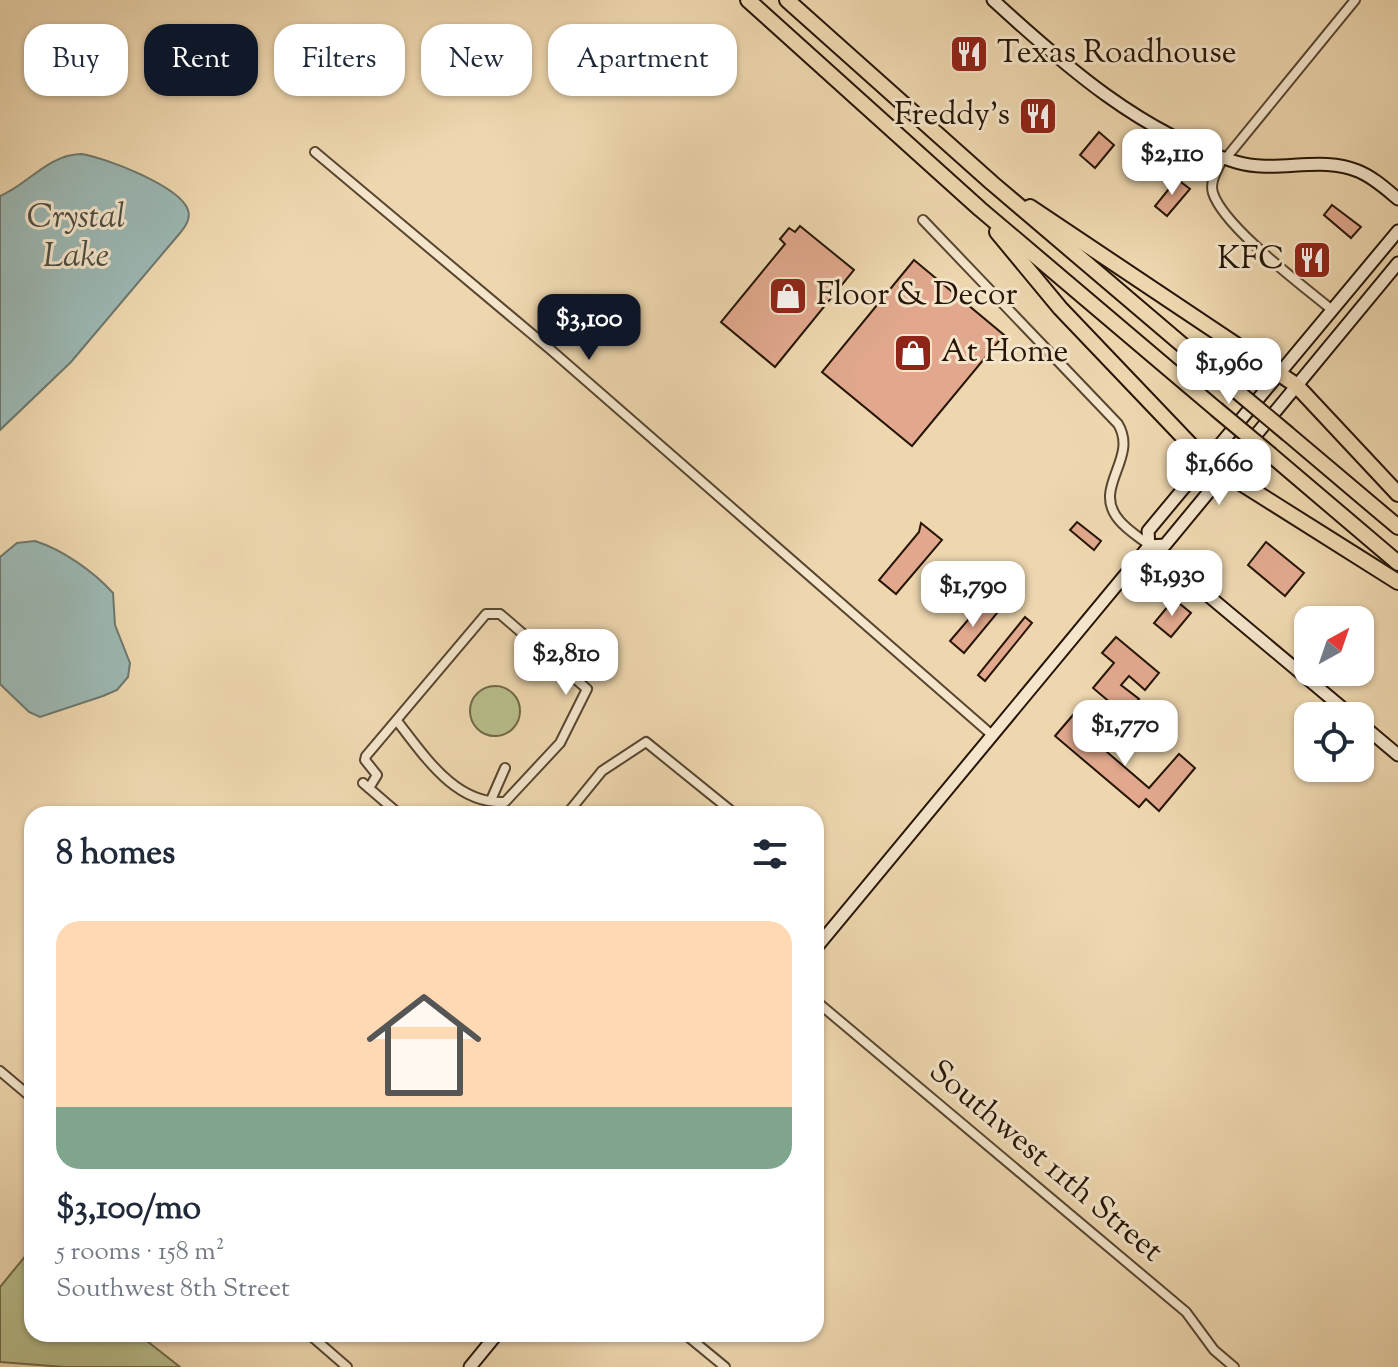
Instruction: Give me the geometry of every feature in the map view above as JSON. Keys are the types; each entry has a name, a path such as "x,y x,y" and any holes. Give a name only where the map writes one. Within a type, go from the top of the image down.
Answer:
{"highway":[{"path":"748,0 980,209 1398,563"},
{"path":"787,0 992,183 1398,527"},
{"path":"992,183 1296,385 1398,494"},
{"path":"980,209 1060,308 1206,461 1398,582"}],"main road":[{"path":"993,0 1125,109 1178,141 1259,167 1342,167 1358,170 1398,199"},
{"path":"824,938 1149,546 1148,531 1398,231"},
{"path":"1149,546 1165,545 1398,263"},
{"path":"1149,546 1335,702"},
{"path":"1374,735 1398,755"},
{"path":"470,1367 490,1342"}],"street":[{"path":"1332,310 1246,239 1213,193 1213,181 1225,158 1355,0"},
{"path":"315,152 551,350 992,735"},
{"path":"923,220 1118,424 1124,451 1109,490 1111,506 1118,519 1149,546"},
{"path":"390,806 366,786 377,775 365,760 366,756 486,614 500,614 587,689 560,743 511,799 491,800 448,782 397,721"},
{"path":"574,806 602,771 646,742 725,806"},
{"path":"491,800 505,768"},
{"name":"Southwest 11th Street","path":"824,1008 1186,1312 1214,1350 1234,1367"},
{"path":"0,1071 24,1091"},
{"path":"318,1342 347,1367"},
{"path":"695,1342 725,1367"}],"green space":[{"path":"495,686 512,694 520,711 512,728 495,736 478,728 470,711 478,694"},
{"path":"24,1258 24,1342 148,1342 180,1367 64,1367 0,1362 0,1287"}],"water":[{"name":"Crystal Lake","path":"81,154 123,167 157,183 182,201 189,213 188,220 71,362 0,430 0,196 58,159"},
{"path":"35,541 77,562 113,593 115,625 130,663 128,677 117,690 40,717 29,712 0,684 0,557 17,543"}],"building":[{"path":"1099,132 1114,145 1095,168 1080,155"},
{"path":"1177,179 1190,189 1167,216 1155,206"},
{"path":"1332,205 1361,227 1351,238 1324,215"},
{"name":"Floor & Decor","path":"800,226 854,270 775,367 721,322 785,244 780,239 789,228 795,232"},
{"name":"At Home","path":"914,260 1004,335 912,446 822,372"},
{"path":"1077,522 1101,541 1094,550 1070,530"},
{"path":"921,523 942,540 896,594 879,580 919,532"},
{"path":"1266,542 1304,573 1285,596 1248,565"},
{"path":"1174,599 1191,613 1171,637 1154,623"},
{"path":"988,604 998,612 964,653 950,641 973,614 977,617"},
{"path":"1025,617 1032,623 985,681 978,675"},
{"path":"1116,637 1159,673 1145,690 1129,676 1121,685 1139,699 1125,715 1093,688 1114,663 1102,653"},
{"path":"1073,715 1083,724 1079,728 1149,788 1179,754 1195,768 1159,811 1146,799 1139,807 1055,736"}],"place":[{"name":"Texas Roadhouse","path":"969,54"},
{"name":"Freddy's","path":"1038,116"},
{"name":"KFC","path":"1312,260"},
{"name":"Floor & Decor","path":"788,296"},
{"name":"At Home","path":"913,353"}]}
